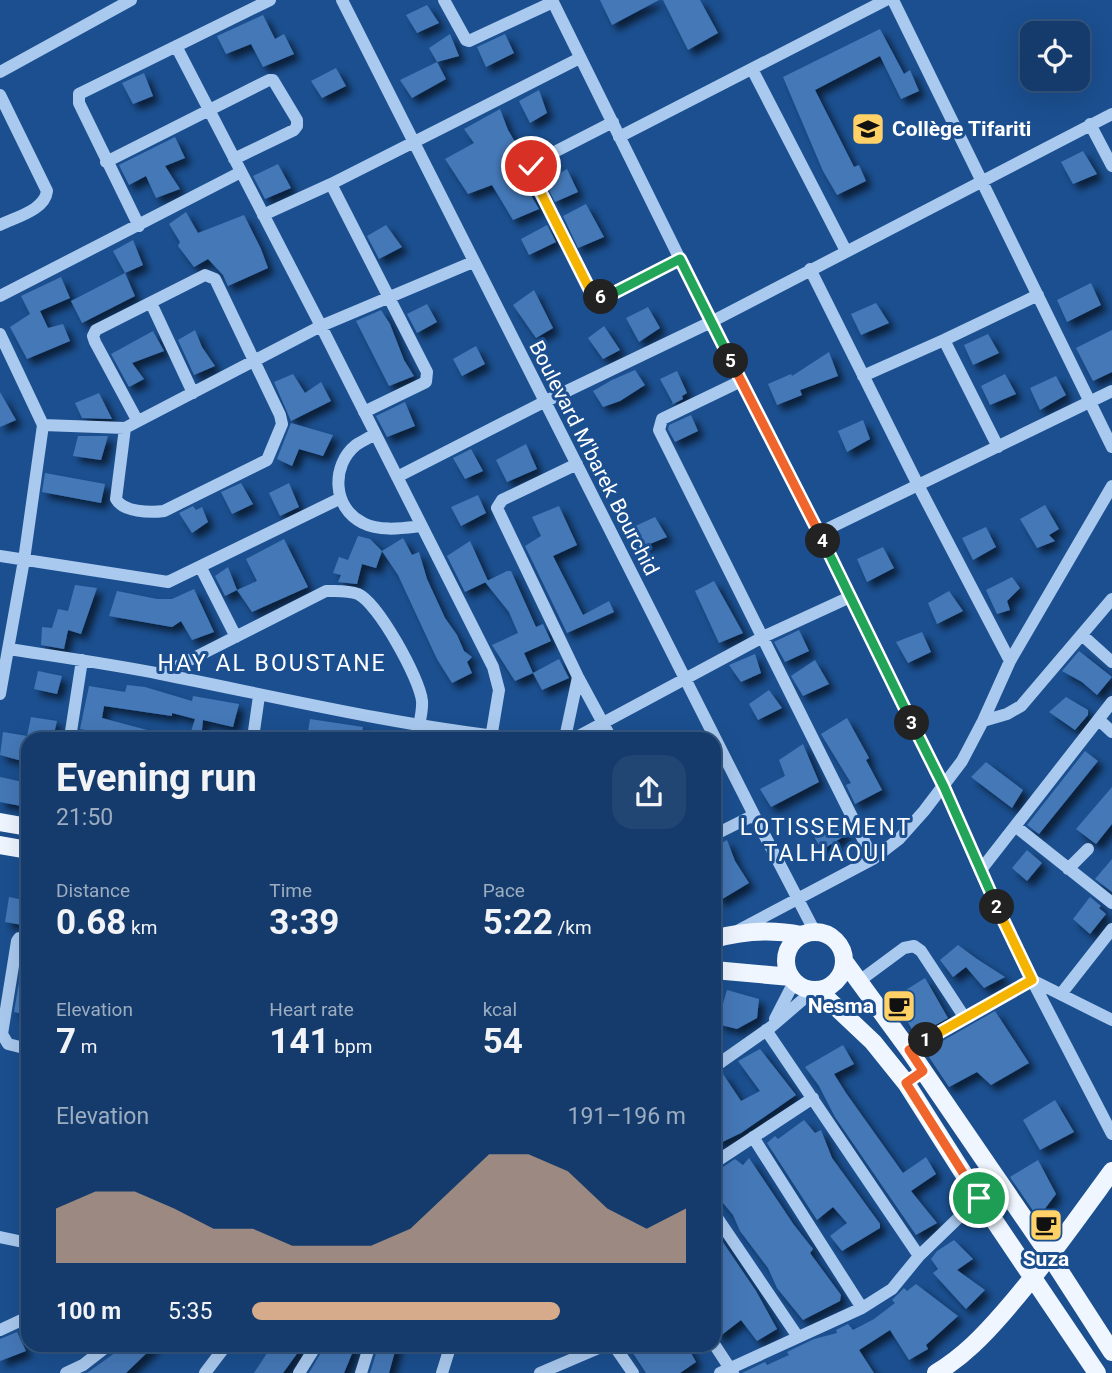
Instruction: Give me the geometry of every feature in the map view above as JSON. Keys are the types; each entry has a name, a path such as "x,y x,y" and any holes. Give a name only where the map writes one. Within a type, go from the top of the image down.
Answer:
{"main road":[{"path":"0,822 21,826"},
{"path":"0,845 21,849"},
{"path":"723,937 770,931 829,935 836,940 844,961 858,982 909,1050 1112,1352"},
{"path":"792,980 786,954 789,946 808,933"},
{"path":"721,971 792,980 803,988 816,990 834,983 843,969 844,961"},
{"path":"816,990 873,1042 906,1083 979,1198 1097,1373"},
{"path":"906,1083 923,1071"},
{"path":"936,1373 981,1338 1034,1278 1112,1171"}],"street":[{"path":"0,72 131,0"},
{"path":"139,226 79,103 79,94 270,0"},
{"name":"Boulevard M'barek Bourchid","path":"342,0 712,732"},
{"path":"444,0 469,41 553,1 944,787 1032,980 1112,1134"},
{"path":"619,137 752,69 860,6 886,0"},
{"path":"893,0 1112,447"},
{"path":"176,46 321,326 497,678 499,690 492,732"},
{"path":"263,215 331,184 580,58"},
{"path":"752,69 846,251"},
{"path":"106,162 271,80 275,82 297,120 297,126 294,130 234,159"},
{"path":"0,95 47,191 47,197 40,205 0,225"},
{"path":"397,477 544,402 711,322 1112,114"},
{"path":"613,122 535,162 530,171 536,184 592,294 598,298 606,297 680,259"},
{"path":"1090,124 1112,166"},
{"path":"0,296 241,172"},
{"path":"331,184 428,377 426,382 364,412"},
{"path":"43,425 125,428 321,326 473,262"},
{"path":"810,269 1010,661"},
{"path":"125,428 116,499 123,507 151,512 164,510 263,463 269,456 282,424 211,275 205,275 96,330 94,342 137,420"},
{"path":"863,376 1038,295"},
{"path":"151,303 193,393"},
{"path":"0,334 43,425 24,560 0,694"},
{"path":"944,340 999,447"},
{"path":"741,380 662,419 659,430 873,859"},
{"path":"819,533 1112,391"},
{"path":"375,434 355,446 345,460 338,477 339,499 349,514 369,526 422,526"},
{"path":"577,464 502,500 497,508 578,677 608,732"},
{"path":"723,937 873,859 900,839 962,761 984,721 1010,661 1112,486"},
{"path":"0,556 168,582 339,499"},
{"path":"201,568 236,637"},
{"path":"162,674 326,591 343,591 359,595 372,606 412,669 421,690 423,704 418,732"},
{"path":"586,732 763,637 850,597"},
{"path":"984,721 1007,714 1021,706 1112,599"},
{"path":"1082,635 1112,662"},
{"path":"9,649 162,674 259,696 463,732"},
{"path":"71,732 82,660"},
{"path":"566,732 578,677"},
{"path":"254,732 259,696"},
{"path":"980,871 1112,702"},
{"path":"1099,720 1112,732"},
{"name":"Boulevard M'barek Bourchid","path":"721,750 798,898 808,933"},
{"path":"721,832 754,815"},
{"path":"1015,827 1112,903"},
{"path":"1068,869 1088,849"},
{"path":"1061,994 1112,929"},
{"path":"21,938 17,941 4,998 2,1034 4,1041 21,1048"},
{"path":"858,982 904,948 915,946 965,1018"},
{"path":"769,1028 792,980"},
{"path":"1032,980 1112,1020"},
{"path":"909,1050 1032,980"},
{"path":"721,1062 816,990"},
{"path":"769,1028 919,1256"},
{"path":"721,1158 813,1098"},
{"path":"753,1137 862,1308"},
{"path":"718,1352 728,1371 862,1308 892,1289 919,1256 979,1198 1000,1184"},
{"path":"721,1223 798,1337"},
{"path":"0,1237 21,1242"},
{"path":"0,1330 21,1320"},
{"path":"66,1373 83,1365 100,1352"},
{"path":"208,1372 222,1352"},
{"path":"299,1373 312,1352"},
{"path":"361,1373 368,1352"},
{"path":"442,1373 449,1352"},
{"path":"540,1373 589,1352"},
{"path":"619,1352 633,1373"}],"building":[{"path":"600,0 659,0 612,25"},
{"path":"663,0 700,0 718,33 688,50"},
{"path":"427,5 439,23 417,33 406,15"},
{"path":"263,15 275,39 284,34 294,54 263,67 251,44 226,54 217,36"},
{"path":"880,29 904,74 910,70 919,91 901,99 880,56 815,90 854,167 859,165 866,181 837,195 823,171 783,77"},
{"path":"450,34 459,56 437,62 429,48"},
{"path":"505,34 514,53 486,67 477,47"},
{"path":"437,62 446,79 412,98 400,80"},
{"path":"336,68 346,86 322,98 311,81"},
{"path":"144,73 153,96 133,104 122,83"},
{"path":"539,90 547,113 530,123 519,101"},
{"path":"500,109 520,150 507,155 539,209 513,220 492,185 468,194 445,159 474,143 464,129"},
{"path":"175,137 185,158 165,166 180,189 156,198 146,176 129,185 119,165"},
{"path":"1083,151 1097,174 1073,184 1061,162"},
{"path":"278,164 291,188 265,199 253,176"},
{"path":"567,169 578,192 555,202 545,182"},
{"path":"586,204 604,237 578,248 563,216"},
{"path":"186,212 198,233 244,215 268,268 228,286 223,275 208,259 194,267 178,246 180,242 169,224"},
{"path":"386,225 402,247 379,259 367,236"},
{"path":"547,225 556,242 529,255 521,239"},
{"path":"133,240 143,265 125,273 113,251"},
{"path":"125,273 135,296 82,323 71,301"},
{"path":"61,277 70,298 40,311 48,328 63,324 70,341 27,359 10,327 30,314 21,296"},
{"path":"1091,283 1101,305 1067,322 1057,300"},
{"path":"534,290 553,328 536,338 513,305"},
{"path":"876,303 889,323 861,335 851,314"},
{"path":"427,304 437,322 417,333 407,314"},
{"path":"648,307 660,328 639,342 626,318"},
{"path":"381,310 414,376 389,386 356,321"},
{"path":"604,326 620,350 603,359 588,338"},
{"path":"195,330 202,347 215,366 194,375 178,340"},
{"path":"1112,330 1112,372 1093,381 1076,348"},
{"path":"153,331 164,351 132,363 144,379 129,387 111,354"},
{"path":"988,334 999,353 973,365 964,345"},
{"path":"476,346 485,364 462,376 453,359"},
{"path":"829,352 838,376 800,390 802,395 777,405 768,384 791,374 792,376"},
{"path":"635,370 645,385 620,401 603,407 593,391"},
{"path":"677,371 687,393 682,396 683,399 671,405 673,403 660,379"},
{"path":"293,374 305,393 321,382 331,401 291,421 274,382"},
{"path":"1005,374 1016,394 990,405 981,386"},
{"path":"1056,376 1066,395 1040,410 1030,388"},
{"path":"0,392 16,420 0,427"},
{"path":"99,393 112,419 82,418 75,403"},
{"path":"405,402 415,426 387,437 376,416"},
{"path":"691,415 698,431 675,442 668,429 669,425"},
{"path":"863,420 870,439 847,452 838,431"},
{"path":"291,423 333,435 323,456 299,449 292,466 277,459"},
{"path":"78,436 108,436 101,460 73,456"},
{"path":"526,444 537,469 507,482 496,460"},
{"path":"471,449 483,471 465,479 453,458"},
{"path":"45,473 105,484 101,503 42,492"},
{"path":"241,483 253,504 232,514 221,492"},
{"path":"289,483 299,507 280,516 269,493"},
{"path":"478,495 486,513 461,526 451,507"},
{"path":"1045,505 1059,529 1049,535 1055,541 1037,548 1020,519"},
{"path":"193,506 196,510 202,507 208,522 192,533 179,513"},
{"path":"559,506 577,545 553,556 583,615 609,601 614,612 567,633 525,546 541,536 532,517"},
{"path":"655,517 667,537 640,548 631,528"},
{"path":"986,527 996,547 973,560 962,538"},
{"path":"358,536 370,539 382,551 376,568 362,564 357,584 338,582 341,575 333,573 339,557 348,560"},
{"path":"403,538 412,555 419,552 427,579 445,618 464,651 472,657 467,662 472,673 452,683 437,659 398,575 382,551"},
{"path":"284,539 308,587 252,612 237,590 257,581 246,559"},
{"path":"470,541 488,581 465,592 447,556"},
{"path":"883,547 894,568 867,582 857,559"},
{"path":"228,567 237,590 225,596 215,576"},
{"path":"511,571 536,627 543,624 551,641 524,653 533,673 515,681 492,645 518,633 509,612 485,582"},
{"path":"1012,577 1020,588 1007,601 1010,610 997,614 986,590"},
{"path":"714,581 743,633 719,643 695,591"},
{"path":"75,585 97,588 81,634 68,630 64,649 41,645 42,627 52,628 58,609 68,611"},
{"path":"194,589 214,632 192,640 181,621 172,627 109,616 117,591 157,599 172,599"},
{"path":"949,591 963,611 937,624 928,603"},
{"path":"799,630 809,651 785,662 774,642"},
{"path":"922,632 931,652 908,663 896,642"},
{"path":"1079,651 1112,677 1097,695 1082,682 1062,671"},
{"path":"755,654 761,673 741,682 729,665"},
{"path":"559,659 569,678 542,690 533,673"},
{"path":"815,660 829,684 803,696 791,676"},
{"path":"38,671 62,676 57,694 34,689"},
{"path":"127,685 145,687 192,701 193,696 239,704 233,727 203,720 202,732 191,732 195,719 172,713 172,716 104,706 102,718 155,732 97,732 80,729 89,686 125,692"},
{"path":"769,690 782,708 758,720 749,704"},
{"path":"1066,697 1088,710 1088,715 1075,730 1049,712"},
{"path":"31,717 57,721 54,732 28,732"},
{"path":"847,718 869,758 866,760 882,790 855,804 846,785 851,783 821,734"},
{"path":"310,719 363,727 362,732 308,732"},
{"path":"3,732 21,735 21,761 0,755"},
{"path":"803,744 819,782 771,807 760,789 785,776 779,760"},
{"path":"1085,751 1098,761 1039,834 1027,825"},
{"path":"986,762 1023,790 1012,808 971,777"},
{"path":"0,777 21,782 21,806 0,802"},
{"path":"1112,787 1112,824 1096,844 1076,829"},
{"path":"832,815 846,835 822,850 808,827"},
{"path":"727,840 735,861 749,883 721,900 721,843"},
{"path":"1027,850 1042,863 1027,881 1012,868"},
{"path":"1112,859 1112,892 1095,879"},
{"path":"9,897 21,900 21,925 5,922"},
{"path":"1090,897 1106,914 1090,934 1073,919"},
{"path":"958,945 1005,977 984,988 966,967 953,977 940,960"},
{"path":"21,971 21,1014 14,1012"},
{"path":"925,978 948,1018 916,1036 893,998"},
{"path":"727,990 759,999 757,1018 737,1029 721,1025 721,1010"},
{"path":"995,1011 1029,1063 991,1085 977,1072 949,1087 925,1051"},
{"path":"843,1045 854,1064 834,1074 903,1173 926,1157 936,1174 911,1191 937,1223 916,1235 835,1117 819,1086 805,1067"},
{"path":"760,1049 796,1095 741,1133 721,1143 721,1075 723,1074 741,1101 760,1091 738,1061"},
{"path":"1055,1100 1074,1132 1040,1150 1023,1120"},
{"path":"804,1120 815,1133 821,1130 832,1158 880,1224 880,1228 842,1251 830,1236 847,1223 833,1207 817,1220 767,1143 775,1136 778,1139"},
{"path":"749,1158 813,1249 810,1253 841,1295 840,1301 803,1320 777,1288 768,1268 721,1200 721,1168 735,1159 743,1165"},
{"path":"1038,1160 1056,1194 1038,1218 1010,1177"},
{"path":"721,1239 756,1291 777,1329 757,1341 741,1320 721,1335"},
{"path":"954,1240 973,1259 957,1270 985,1290 966,1309 933,1273 938,1269 931,1259 937,1251"},
{"path":"916,1284 958,1316 926,1345 928,1349 909,1360 890,1330 859,1350 874,1373 742,1373 789,1355 787,1352 814,1339 837,1333 836,1330 848,1324 853,1330 874,1319 895,1303 892,1300 904,1288 907,1291"},
{"path":"17,1332 21,1340 21,1352 23,1352 0,1361 0,1339"},
{"path":"115,1352 148,1352 126,1373 87,1373"},
{"path":"268,1352 298,1352 283,1373 254,1373"},
{"path":"321,1352 353,1352 344,1373 309,1373"},
{"path":"377,1352 395,1352 389,1373 370,1373"},
{"path":"632,1352 690,1352 696,1362 680,1373 646,1373"}],"place":[{"name":"Collège Tifariti","path":"868,129"},
{"name":"Nesma","path":"899,1006"},
{"name":"Suza","path":"1046,1225"}],"district":[{"name":"HAY AL BOUSTANE","path":"272,663"},
{"name":"LOTISSEMENT TALHAOUI","path":"826,840"}],"route":[{"path":"531,166 530,171 592,294 598,298 606,297 680,259 944,787 1032,980 909,1050 923,1071 906,1083 979,1198"}]}
